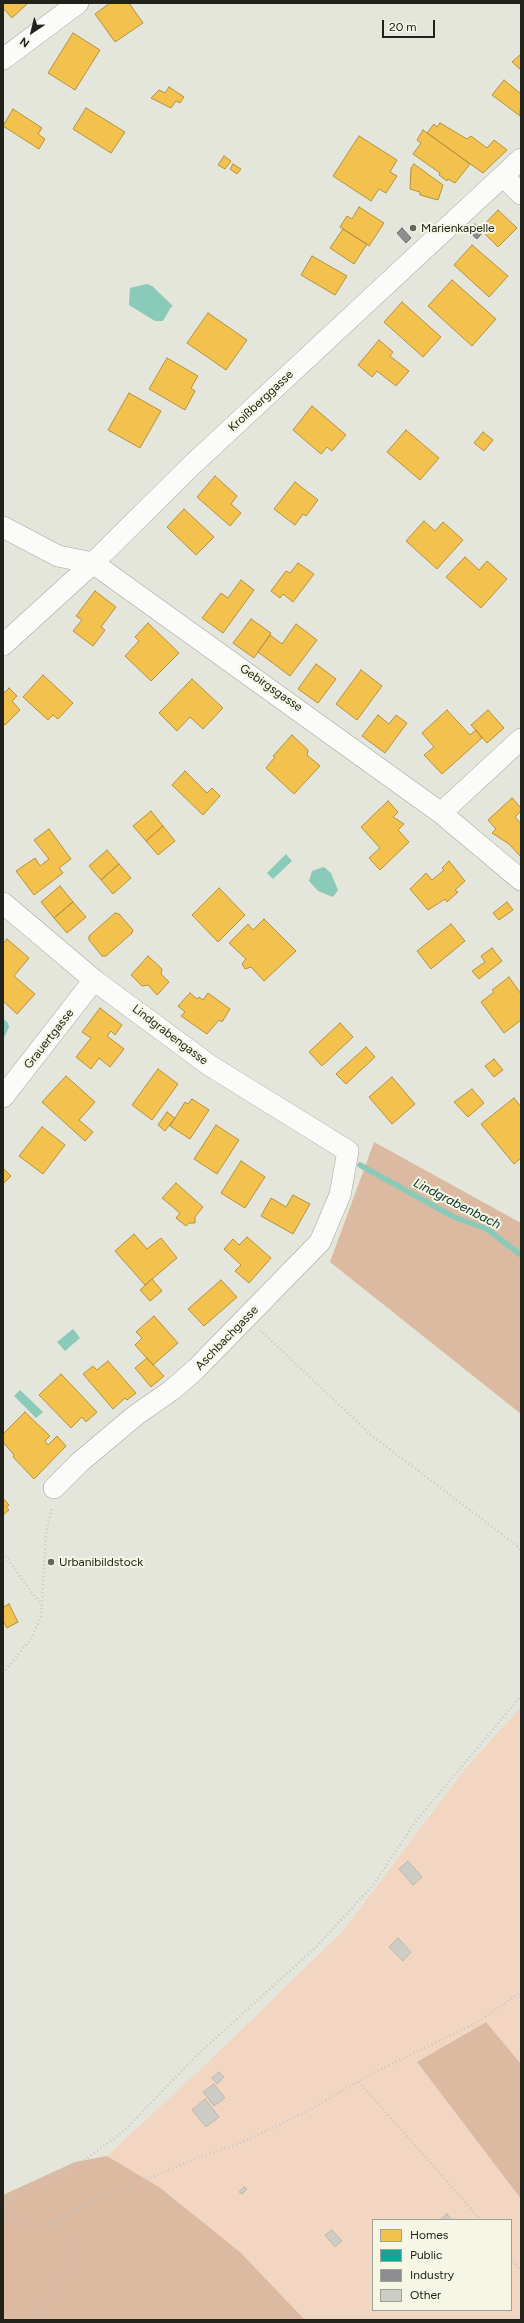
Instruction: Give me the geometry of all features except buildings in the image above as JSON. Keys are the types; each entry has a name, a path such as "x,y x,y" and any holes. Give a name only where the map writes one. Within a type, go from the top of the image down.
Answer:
{"street":[{"path":"3,59 78,3"},
{"name":"Kroißberggasse","path":"3,645 93,563 192,465 521,159"},
{"path":"503,176 521,194"},
{"name":"Gebirgsgasse","path":"3,527 58,556 93,563 441,813 521,880"},
{"path":"441,813 521,739"},
{"name":"Lindgrabengasse","path":"3,903 94,980 209,1065 348,1151"},
{"name":"Grauertgasse","path":"3,1097 94,980"},
{"name":"Aschbachgasse","path":"54,1488 80,1462 136,1415 172,1390 196,1369 320,1242 340,1195 348,1151"}],"path":[{"path":"247,1317 371,1435 521,1549"},
{"path":"3,1673 32,1639 41,1617 46,1539 54,1488"},
{"path":"3,1553 42,1606"},
{"path":"521,1696 416,1821 374,1884 316,1947 196,2056 125,2130 74,2168 3,2204 30,2230 54,2222 74,2210 197,2158 236,2144 302,2114 359,2082 476,2023 521,1992"},
{"path":"359,2082 480,2219"},
{"path":"30,2320 57,2288 76,2260 67,2236 54,2222"},
{"path":"512,2259 521,2270"}],"shaded area":[{"path":"374,1142 521,1223 521,1414 330,1262"},
{"path":"521,1707 521,2064 486,2022 417,2062 521,2199 521,2320 305,2320 240,2252 159,2187 107,2156 205,2065 342,1932 466,1768"},
{"path":"486,2022 521,2064 521,2199 417,2062"},
{"path":"107,2156 159,2187 240,2252 305,2320 3,2320 3,2195 75,2162"}],"water":[{"path":"147,284 152,286 173,306 163,321 155,321 129,305 130,288"},
{"path":"286,854 292,861 273,879 267,873"},
{"path":"324,867 331,873 338,890 333,897 318,891 309,881 312,871"},
{"path":"3,1018 8,1023 9,1027 3,1040"},
{"path":"73,1329 80,1338 65,1351 57,1342"},
{"path":"20,1390 43,1412 36,1418 14,1396"}],"waterway":[{"name":"Lindgrabenbach","path":"360,1165 454,1217 487,1229 521,1255"}],"place":[{"name":"Marienkapelle","path":"413,228"},
{"name":"Urbanibildstock","path":"51,1562"}]}
